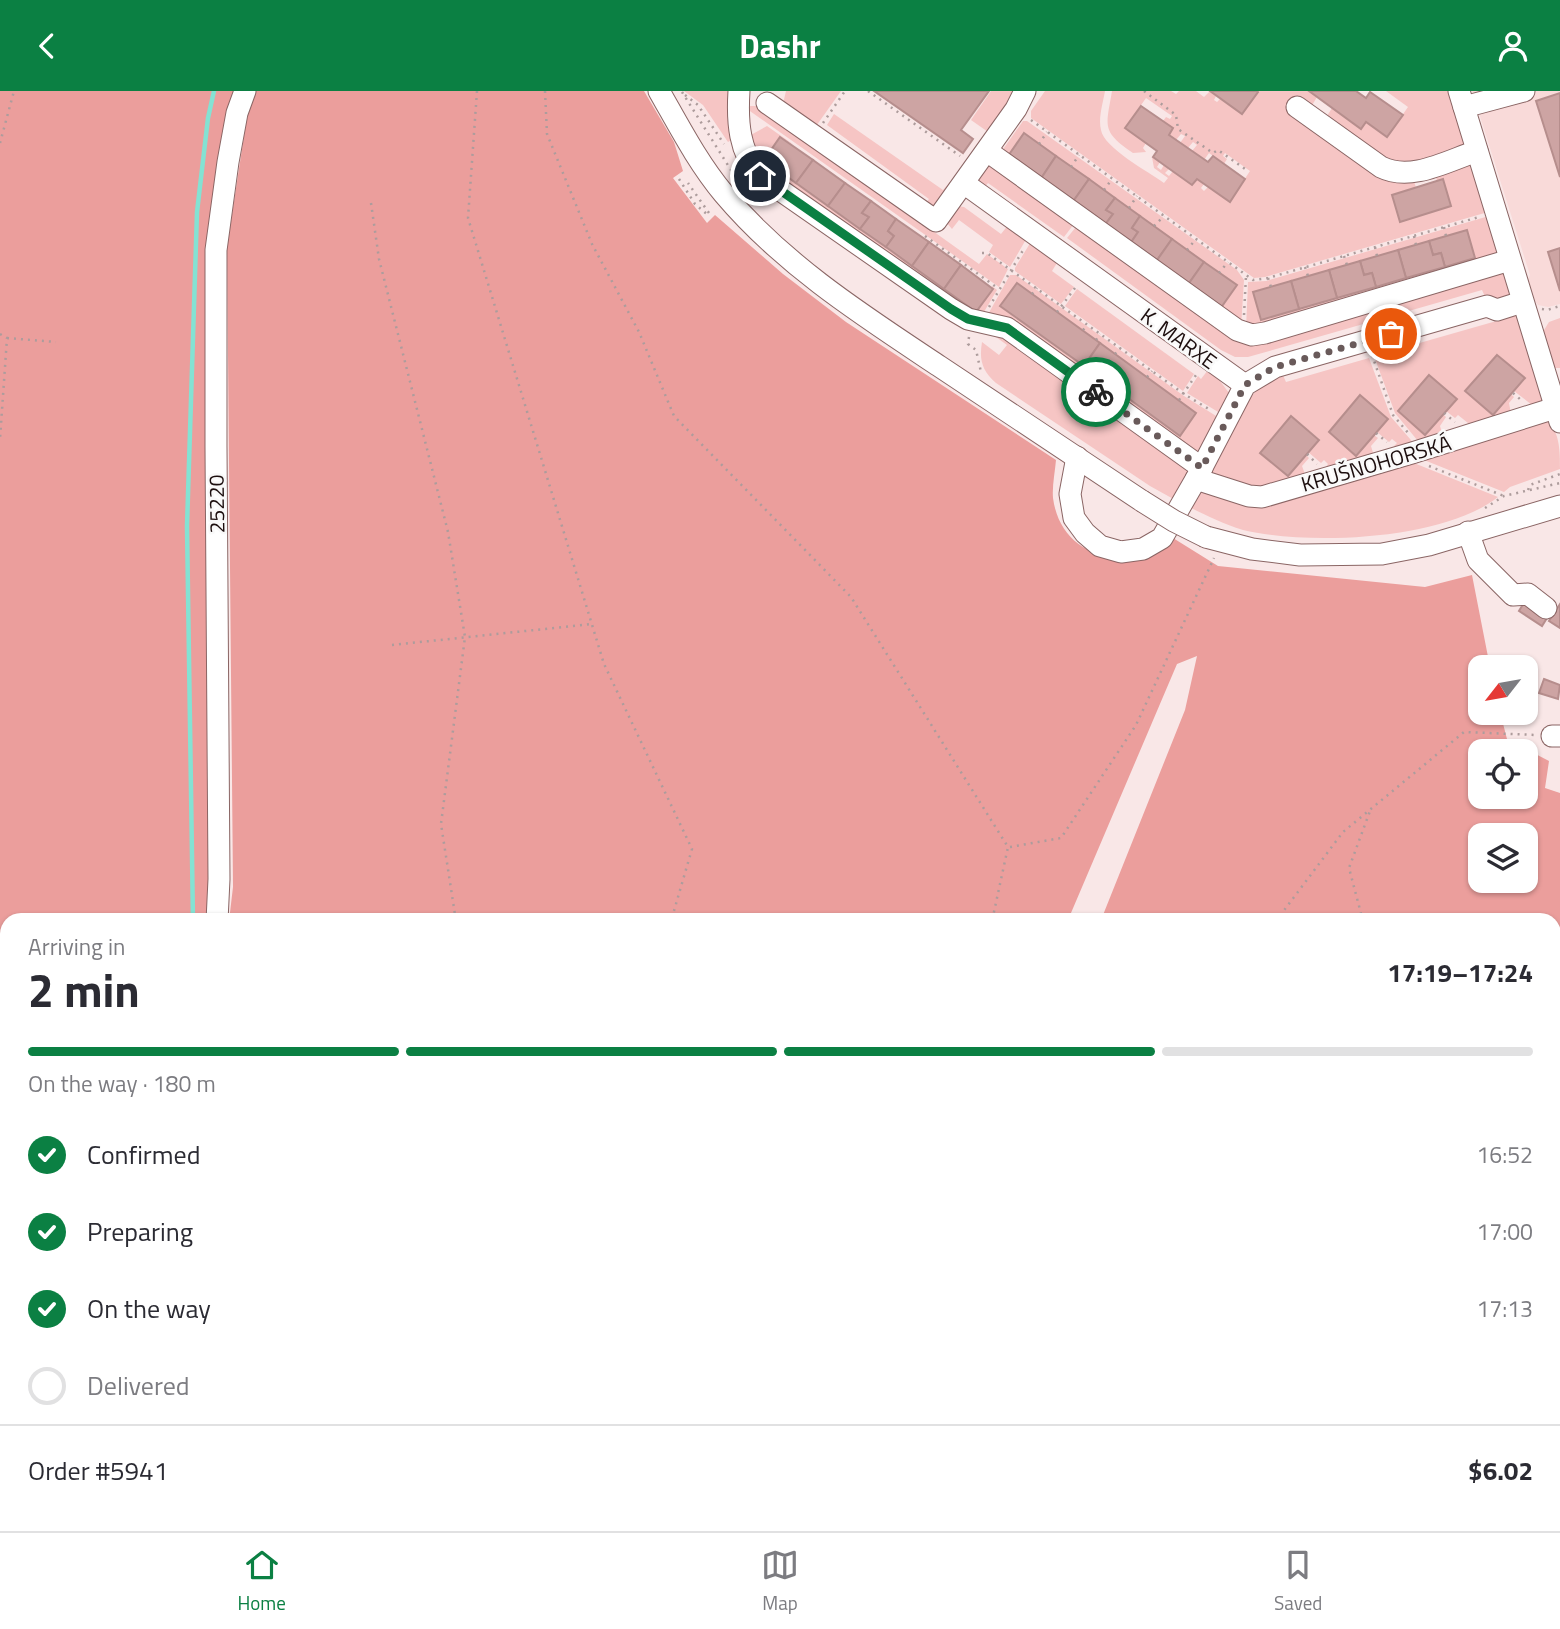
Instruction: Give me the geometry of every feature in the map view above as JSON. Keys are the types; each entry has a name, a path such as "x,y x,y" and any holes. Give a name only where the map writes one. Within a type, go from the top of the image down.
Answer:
{"street":[{"name":"25220","path":"217,913 216,250 228,162 237,113 245,91"},
{"path":"659,91 722,192 767,240 814,281 1142,501 1174,521 1214,540 1252,549 1300,555 1394,551 1429,545 1560,506"},
{"name":"KRUŠNOHORSKÁ","path":"739,91 741,139 760,176 951,309 977,321 1007,328 1199,473 1250,496 1262,496 1557,415 1462,99"},
{"path":"747,91 772,97 936,221 1028,92"},
{"path":"1462,99 1524,91"},
{"path":"1297,107 1393,173 1410,174 1477,151"},
{"path":"976,168 1237,330 1252,335 1510,260"},
{"name":"K. MARXE","path":"976,168 1245,385"},
{"path":"1077,457 1070,494 1074,518 1085,533 1100,546 1121,552 1143,549 1162,538 1245,385 1275,367 1487,306 1497,310 1522,302"},
{"path":"1468,532 1478,560 1513,596 1528,594 1546,608"}],"path":[{"path":"0,143 14,91"},
{"path":"477,91 468,218 604,664 692,849 673,913"},
{"path":"545,91 547,134 592,244 639,332 674,416 851,597 1009,847 994,913"},
{"path":"868,91 976,168"},
{"path":"1144,91 1176,115 1178,129 1213,152 1218,149 1248,171"},
{"path":"681,92 698,105 727,148"},
{"path":"681,92 736,178"},
{"path":"1026,116 1253,280 1268,278 1495,212"},
{"path":"1039,144 1047,132"},
{"path":"1071,167 1079,155"},
{"path":"1104,190 1112,179"},
{"path":"679,180 695,204 708,215 688,183"},
{"path":"1129,208 1137,196"},
{"path":"371,203 379,259 448,532 465,637 441,824 455,913"},
{"path":"1154,226 1164,216"},
{"path":"1444,227 1446,236"},
{"path":"1414,236 1416,245"},
{"path":"1187,250 1196,239"},
{"path":"1375,247 1377,256"},
{"path":"970,367 982,375 976,350 968,344 977,321 1023,249"},
{"path":"982,253 987,253 1023,278 1184,394 1227,419"},
{"path":"1344,255 1347,265"},
{"path":"1219,273 1228,262"},
{"path":"1305,267 1308,276"},
{"path":"1243,333 1246,275"},
{"path":"1019,284 1023,278"},
{"path":"1268,278 1271,287"},
{"path":"1032,294 1037,288"},
{"path":"1057,312 1075,288"},
{"path":"1083,330 1087,325"},
{"path":"0,334 7,338 56,342"},
{"path":"1096,340 1100,334"},
{"path":"0,439 7,338"},
{"path":"1367,341 1393,415 1413,453 1504,496"},
{"path":"1115,354 1120,348"},
{"path":"1147,377 1152,371"},
{"path":"1179,400 1196,375"},
{"path":"1528,490 1530,485 1560,474"},
{"path":"1484,509 1504,496 1560,483"},
{"path":"1009,847 1061,838 1136,725 1214,540"},
{"path":"392,645 592,624"},
{"path":"1282,913 1343,832 1464,732 1556,736"},
{"path":"1361,913 1349,868 1371,809"}],"shaded area":[{"path":"0,91 238,91 218,195 205,291 211,881 209,913 0,913"},
{"path":"254,91 644,91 674,142 683,171 673,178 707,223 715,215 783,274 846,322 1056,460 1053,498 1056,511 1067,533 1084,548 1107,556 1143,557 1160,550 1173,538 1218,566 1425,587 1472,575 1488,655 1468,655 1468,725 1503,725 1507,739 1468,739 1468,809 1538,809 1538,755 1549,761 1545,788 1560,793 1560,913 1104,913 1185,710 1197,656 1177,664 1071,913 230,913 233,887 227,247 246,123"},
{"path":"684,91 730,91 736,137 728,142 703,105"},
{"path":"786,91 841,91 814,129 782,108"},
{"path":"991,91 1016,91 991,134 971,120"},
{"path":"1045,91 1105,91 1100,116 1101,130 1118,152 1164,183 1168,178 1154,168 1152,157 1160,162 1157,167 1161,170 1164,165 1169,169 1165,173 1169,176 1173,171 1192,185 1197,179 1204,184 1201,188 1204,191 1208,187 1230,201 1250,171 1225,153 1223,156 1227,159 1224,164 1209,153 1204,160 1192,151 1197,145 1193,142 1188,148 1180,143 1185,136 1181,134 1176,140 1169,135 1173,128 1163,121 1172,116 1146,98 1125,128 1146,143 1143,148 1146,152 1133,153 1115,139 1108,127 1112,91 1171,91 1176,94 1179,91 1196,91 1204,97 1210,91 1216,96 1214,100 1217,102 1220,99 1242,114 1258,91 1309,91 1317,97 1311,107 1413,177 1416,188 1392,195 1400,221 1451,206 1443,180 1437,181 1435,173 1471,161 1488,212 1254,278 1031,118 1031,111"},
{"path":"1386,91 1454,91 1467,145 1400,169 1327,116 1332,108 1366,122 1387,137 1408,107"},
{"path":"1472,91 1560,91 1560,304 1548,307 1538,305 1532,298 1527,282 1530,275"},
{"path":"750,106 758,106 979,264 987,254 1008,269 999,287 747,109"},
{"path":"834,114 943,190 950,182 952,184 939,206 922,208 929,199 827,125"},
{"path":"1023,121 1027,121 1237,270 1244,280 1241,328 999,155"},
{"path":"767,126 794,145 780,137 764,160 976,312 992,286 997,290 981,317 765,171 747,137"},
{"path":"990,162 1077,220 1064,237 988,183 982,190 976,179"},
{"path":"957,206 964,207 1001,234 1009,224 1028,236 1010,267 989,252 993,245 959,220 952,229 946,222"},
{"path":"1489,216 1498,252 1489,263 1246,329 1248,282 1266,281"},
{"path":"1080,222 1231,330 1504,270 1512,296 1504,303 1487,301 1482,290 1248,357 1235,357 1221,350 1067,238"},
{"path":"1032,240 1060,258 1052,271 1074,287 1061,304 1015,271"},
{"path":"1010,275 1016,275 1184,396 1221,419 1202,451 1197,452 986,318"},
{"path":"1077,289 1194,374 1183,391 1065,306"},
{"path":"1520,310 1545,396 1542,402 1532,405 1514,391 1524,378 1497,355 1466,391 1493,415 1511,394 1514,397 1509,403 1511,414 1466,427 1468,423 1458,415 1455,418 1446,411 1456,398 1429,375 1398,411 1425,435 1443,414 1446,417 1440,426 1443,436 1422,446 1395,413 1374,356 1500,320"},
{"path":"1560,318 1560,368 1550,368 1541,335 1549,322"},
{"path":"995,329 1189,470 1190,476 1177,501 1150,486 991,379 983,365 982,342 999,355 1007,345 989,332"},
{"path":"1369,358 1391,417 1417,447 1398,449 1394,446 1397,443 1392,439 1389,442 1377,432 1388,419 1360,396 1329,432 1356,456 1374,435 1378,438 1371,446 1374,456 1326,467 1328,464 1324,460 1321,463 1308,452 1319,439 1291,416 1260,453 1288,476 1306,455 1309,458 1302,466 1306,477 1259,492 1209,472 1248,401 1259,387 1282,373 1286,382"},
{"path":"1208,370 1229,393 1223,415 1187,393 1198,376 1201,379"},
{"path":"1544,419 1556,434 1560,469 1510,487 1504,492 1414,456"},
{"path":"1404,459 1498,497 1445,523 1411,531 1338,538 1303,538 1243,530 1189,507 1197,493 1204,490 1252,499"}],"building":[{"path":"874,91 989,91 961,130 973,139 963,153"},
{"path":"1210,91 1257,91 1258,92 1242,114"},
{"path":"1309,91 1356,91 1366,98 1370,92 1403,115 1387,137 1366,122 1361,129"},
{"path":"1560,93 1560,177 1536,101"},
{"path":"1141,106 1173,128 1169,135 1208,162 1213,156 1245,179 1230,202 1197,179 1192,185 1153,157 1157,151 1125,128"},
{"path":"1024,133 1056,156 1040,180 1008,156"},
{"path":"780,137 813,160 796,183 764,160"},
{"path":"1056,156 1089,179 1072,203 1040,180"},
{"path":"813,160 845,183 828,206 796,183"},
{"path":"1089,179 1115,198 1106,210 1113,214 1104,226 1072,203"},
{"path":"1443,179 1451,206 1400,222 1392,195"},
{"path":"845,183 871,201 862,213 869,217 860,229 828,206"},
{"path":"1115,198 1140,216 1132,228 1138,232 1130,244 1104,226 1113,214 1106,210"},
{"path":"871,201 896,219 888,231 894,236 886,247 860,229 869,217 862,213"},
{"path":"1140,216 1172,239 1155,263 1130,244 1138,232 1132,228"},
{"path":"896,219 929,242 912,266 886,247 894,236 888,231"},
{"path":"1467,230 1475,258 1445,267 1441,253 1433,255 1429,241"},
{"path":"1172,239 1204,262 1187,286 1155,263"},
{"path":"1429,241 1433,255 1441,253 1445,267 1406,278 1398,250"},
{"path":"929,242 961,265 944,289 912,266"},
{"path":"1560,248 1560,291 1548,252"},
{"path":"1398,250 1406,278 1376,287 1372,273 1364,275 1360,261"},
{"path":"1360,261 1364,275 1372,273 1376,287 1337,298 1329,270"},
{"path":"1204,262 1237,285 1220,309 1187,286"},
{"path":"961,265 993,289 976,312 944,289"},
{"path":"1329,270 1337,298 1299,309 1291,281"},
{"path":"1291,281 1299,309 1261,320 1253,292"},
{"path":"1017,283 1100,343 1084,366 1000,306"},
{"path":"1100,343 1196,413 1180,436 1084,366"},
{"path":"1497,355 1525,378 1493,415 1465,391"},
{"path":"1429,375 1457,399 1425,435 1398,411"},
{"path":"1360,395 1388,419 1356,456 1329,432"},
{"path":"1291,416 1319,440 1288,476 1260,453"},
{"path":"1525,601 1547,618 1542,626 1519,611"},
{"path":"1560,604 1560,628 1549,621"},
{"path":"1544,679 1560,685 1558,699 1539,693"}],"waterway":[{"path":"193,913 187,526 197,212 208,118 214,91"}],"way so far":[{"path":"1096,392 1202,468 1245,385 1261,373 1391,334"}],"route":[{"path":"760,176 951,309 968,319 1007,328 1096,392"}]}
